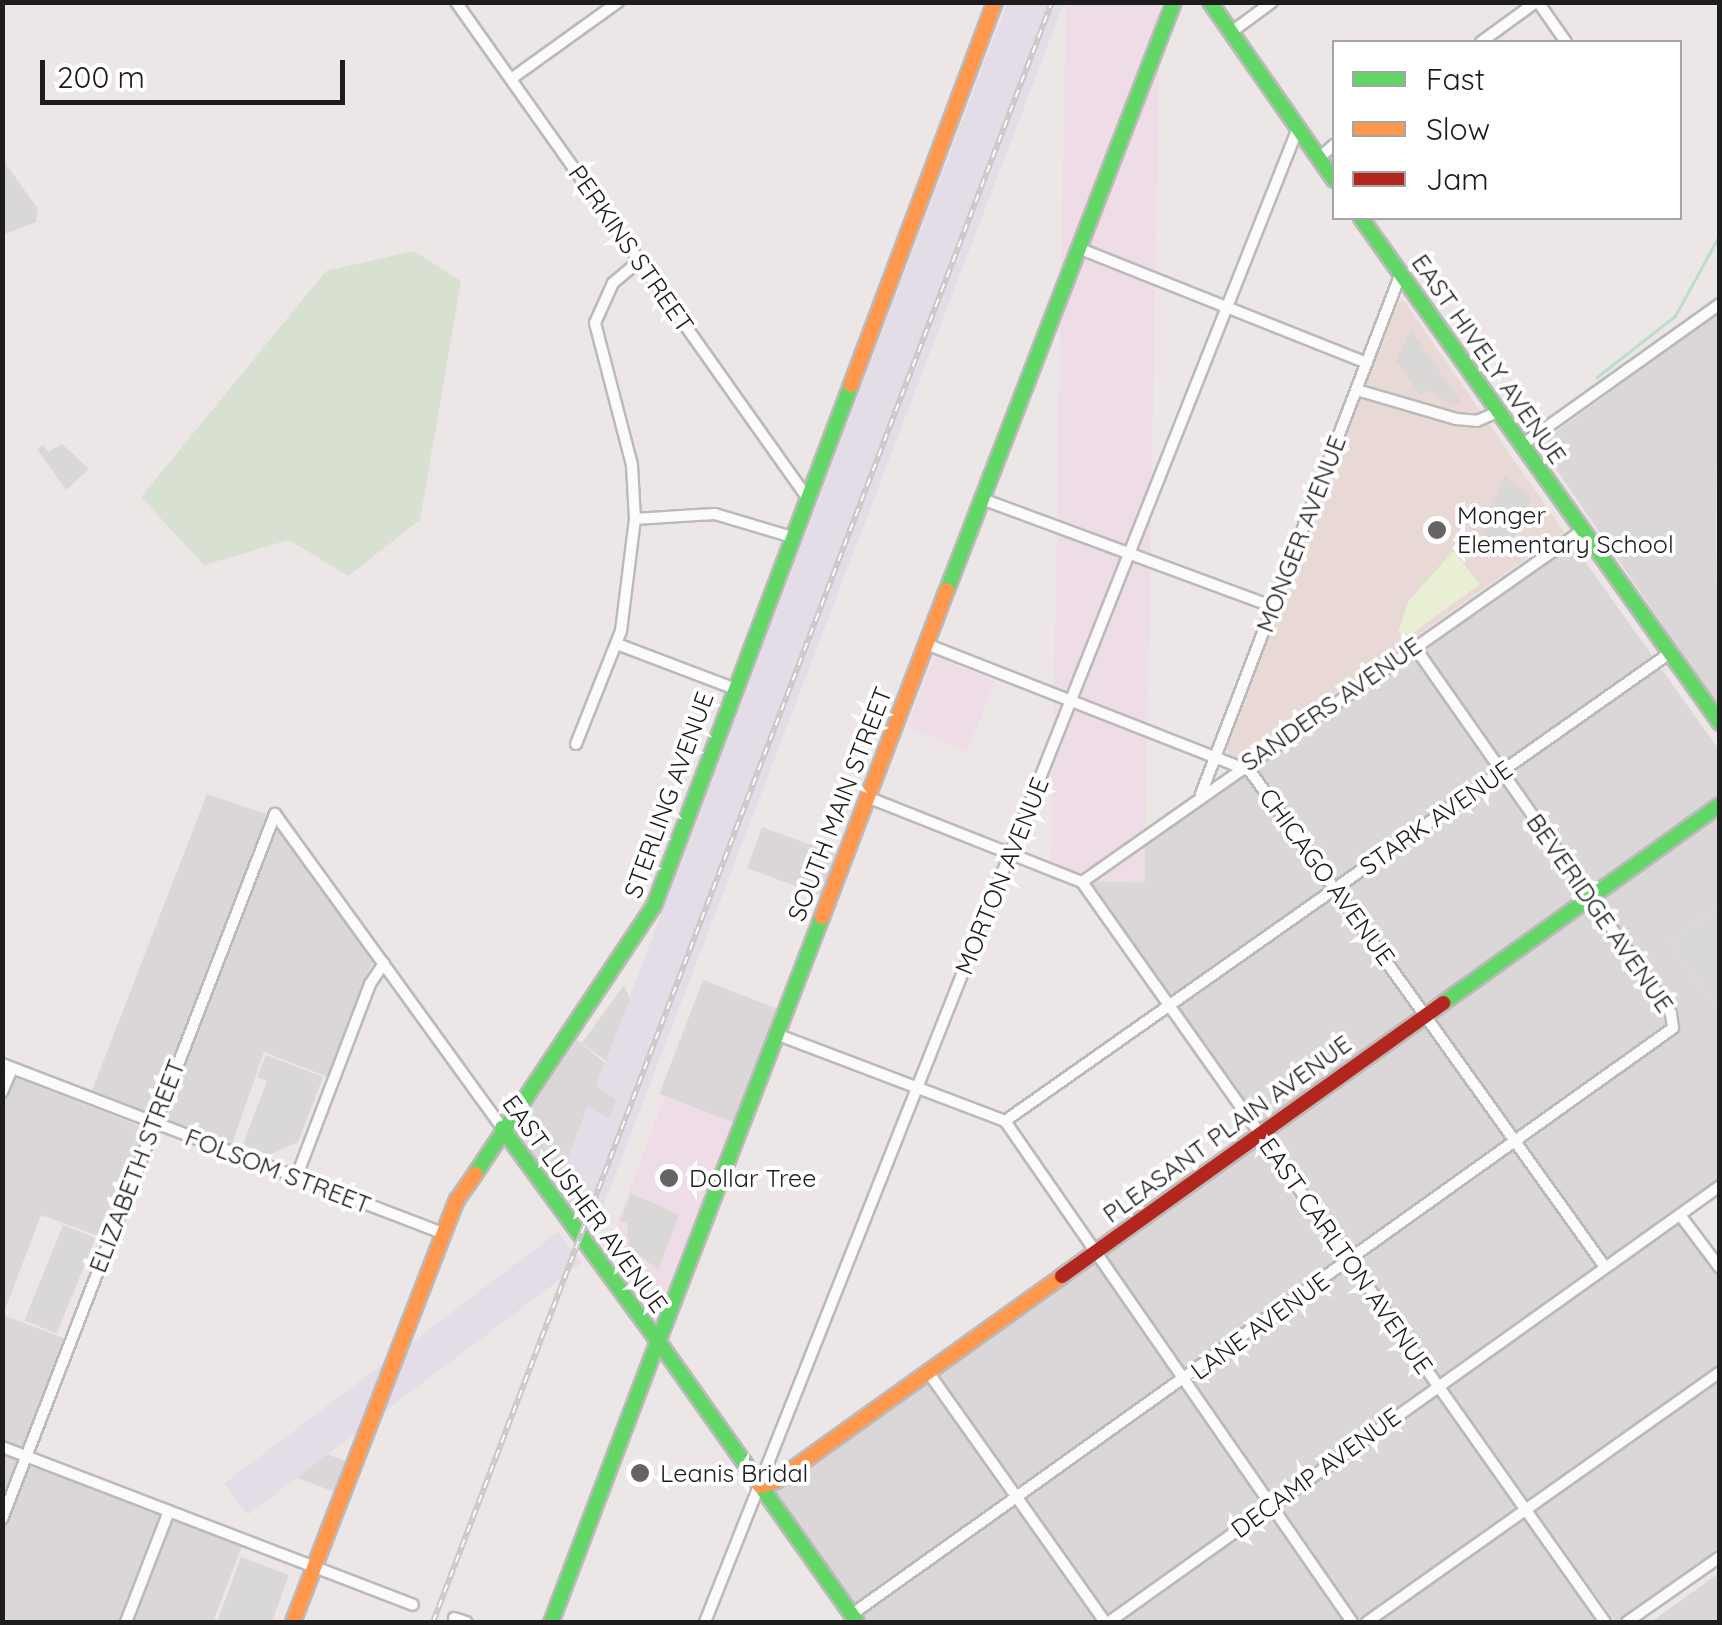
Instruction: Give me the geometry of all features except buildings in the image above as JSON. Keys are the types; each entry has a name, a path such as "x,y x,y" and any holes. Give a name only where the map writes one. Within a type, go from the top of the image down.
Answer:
{"street":[{"name":"PERKINS STREET","path":"456,2 806,496"},
{"path":"511,79 618,2"},
{"name":"STERLING AVENUE","path":"294,1622 442,1233 502,1128 625,957 654,906 789,536 995,2"},
{"name":"SOUTH MAIN STREET","path":"551,1622 1174,2"},
{"path":"1210,2 1332,177"},
{"path":"1230,32 1272,2"},
{"path":"1483,40 1537,2 1565,40"},
{"name":"MORTON AVENUE","path":"704,1622 1072,701 1223,307 1298,128"},
{"path":"1319,158 1332,147"},
{"name":"EAST HIVELY AVENUE","path":"1362,220 1720,723"},
{"path":"1078,248 1368,364"},
{"path":"576,744 617,644 631,592 635,519 632,466 594,324 613,283 639,262"},
{"name":"MONGER AVENUE","path":"1200,796 1401,273"},
{"path":"1522,445 1720,304"},
{"path":"1357,390 1456,419 1477,421 1499,411"},
{"path":"982,499 1130,549 1272,606"},
{"path":"635,519 715,514 789,536"},
{"name":"SANDERS AVENUE","path":"1082,882 1413,645 1583,530"},
{"path":"617,644 733,688"},
{"name":"CHICAGO AVENUE","path":"926,644 1250,771 1605,1267"},
{"name":"BEVERIDGE AVENUE","path":"1413,645 1671,1013 1674,1028 1666,1033"},
{"name":"STARK AVENUE","path":"1005,1121 1670,653"},
{"path":"867,797 1082,882"},
{"name":"PLEASANT PLAIN AVENUE","path":"760,1486 776,1481 1720,805"},
{"name":"EAST LUSHER AVENUE","path":"275,814 658,1342 854,1620"},
{"name":"ELIZABETH STREET","path":"2,1519 275,814"},
{"name":"EAST CARLTON AVENUE","path":"1082,882 1605,1622"},
{"path":"296,1178 370,984 384,963"},
{"name":"LANE AVENUE","path":"854,1620 1666,1033"},
{"path":"776,1034 1005,1121 1092,1253 1352,1622"},
{"path":"2,1092 7,1066"},
{"name":"FOLSOM STREET","path":"7,1066 442,1233"},
{"name":"DECAMP AVENUE","path":"1107,1622 1720,1186"},
{"path":"1680,1214 1720,1268"},
{"path":"928,1372 1107,1622"},
{"path":"1367,1622 1720,1372"},
{"path":"2,1447 413,1606"},
{"path":"126,1622 169,1511"},
{"path":"1627,1622 1720,1556"},
{"path":"454,1618 466,1622"}],"shaded area":[{"path":"1066,2 1160,4 1145,883 1051,881"},
{"path":"1007,3 1064,3 593,1233 556,1190 589,1106 609,1119 616,1100 596,1086"},
{"path":"3,160 38,209 36,222 3,235"},
{"path":"414,251 461,281 420,520 348,576 289,540 204,565 141,497 326,271"},
{"name":"Monger Elementary School","path":"1404,301 1564,532 1242,759 1229,759 1227,745 1397,304"},
{"path":"1719,313 1716,532 1719,707 1539,444"},
{"path":"1411,330 1461,402 1454,406 1427,390 1420,395 1396,361"},
{"path":"62,444 89,469 66,490 37,449 43,445 48,452"},
{"path":"1504,476 1531,497 1508,555 1482,535"},
{"path":"1572,543 1719,750 1719,907 1669,942 1719,1012 1719,1178 1439,1377 1091,883"},
{"path":"935,657 995,681 967,751 907,727"},
{"path":"207,794 266,814 374,958 328,1077 264,1052 231,1147 91,1093"},
{"path":"762,827 836,854 821,895 747,868"},
{"path":"1719,907 1719,1012 1669,942"},
{"path":"703,980 777,1008 733,1122 659,1094"},
{"path":"624,985 630,998 606,1061 582,1043"},
{"path":"577,1040 605,1063 596,1086 617,1099 609,1119 588,1106 556,1190 517,1129"},
{"path":"266,1055 323,1077 298,1142 269,1155 243,1144 267,1081 257,1077"},
{"path":"2,1072 145,1128 104,1238 41,1215 3,1315 66,1339 20,1460 242,1546 213,1622 3,1622"},
{"path":"665,1096 733,1123 660,1309 652,1313 604,1257"},
{"path":"1256,1145 1599,1622 867,1622 776,1497 777,1487"},
{"path":"631,1193 679,1215 658,1270 629,1246 627,1223 620,1220"},
{"path":"1678,1224 1719,1277 1719,1550 1615,1622 1448,1387"},
{"path":"63,1225 95,1238 57,1334 24,1320"},
{"path":"558,1232 581,1263 248,1515 224,1484"},
{"path":"309,1447 345,1461 334,1492 297,1478"},
{"path":"241,1557 289,1575 272,1622 217,1622"},
{"path":"1719,1573 1719,1622 1651,1622"}],"green space":[{"path":"1453,551 1480,584 1410,635 1398,633 1408,602"}],"waterway":[{"path":"1597,377 1675,316 1720,234"}],"railway":[{"path":"433,1622 1052,2"}],"traffic: fast":[{"path":"947,590 1174,2"},
{"path":"1210,2 1332,177"},
{"path":"1362,220 1720,723"},
{"path":"475,1174 654,906 851,385"},
{"path":"1443,1003 1720,805"},
{"path":"822,917 658,1341 857,1622"},
{"path":"502,1128 658,1341 551,1622"}],"traffic: slow":[{"path":"851,385 995,2"},
{"path":"822,917 947,590"},
{"path":"293,1622 457,1200 475,1174"},
{"path":"760,1486 776,1481 1062,1276"}],"traffic: jam":[{"path":"1062,1276 1443,1003"}],"place":[{"name":"Monger Elementary School","path":"1437,530"},
{"name":"Dollar Tree","path":"669,1178"},
{"name":"Leanis Bridal","path":"640,1473"}]}
